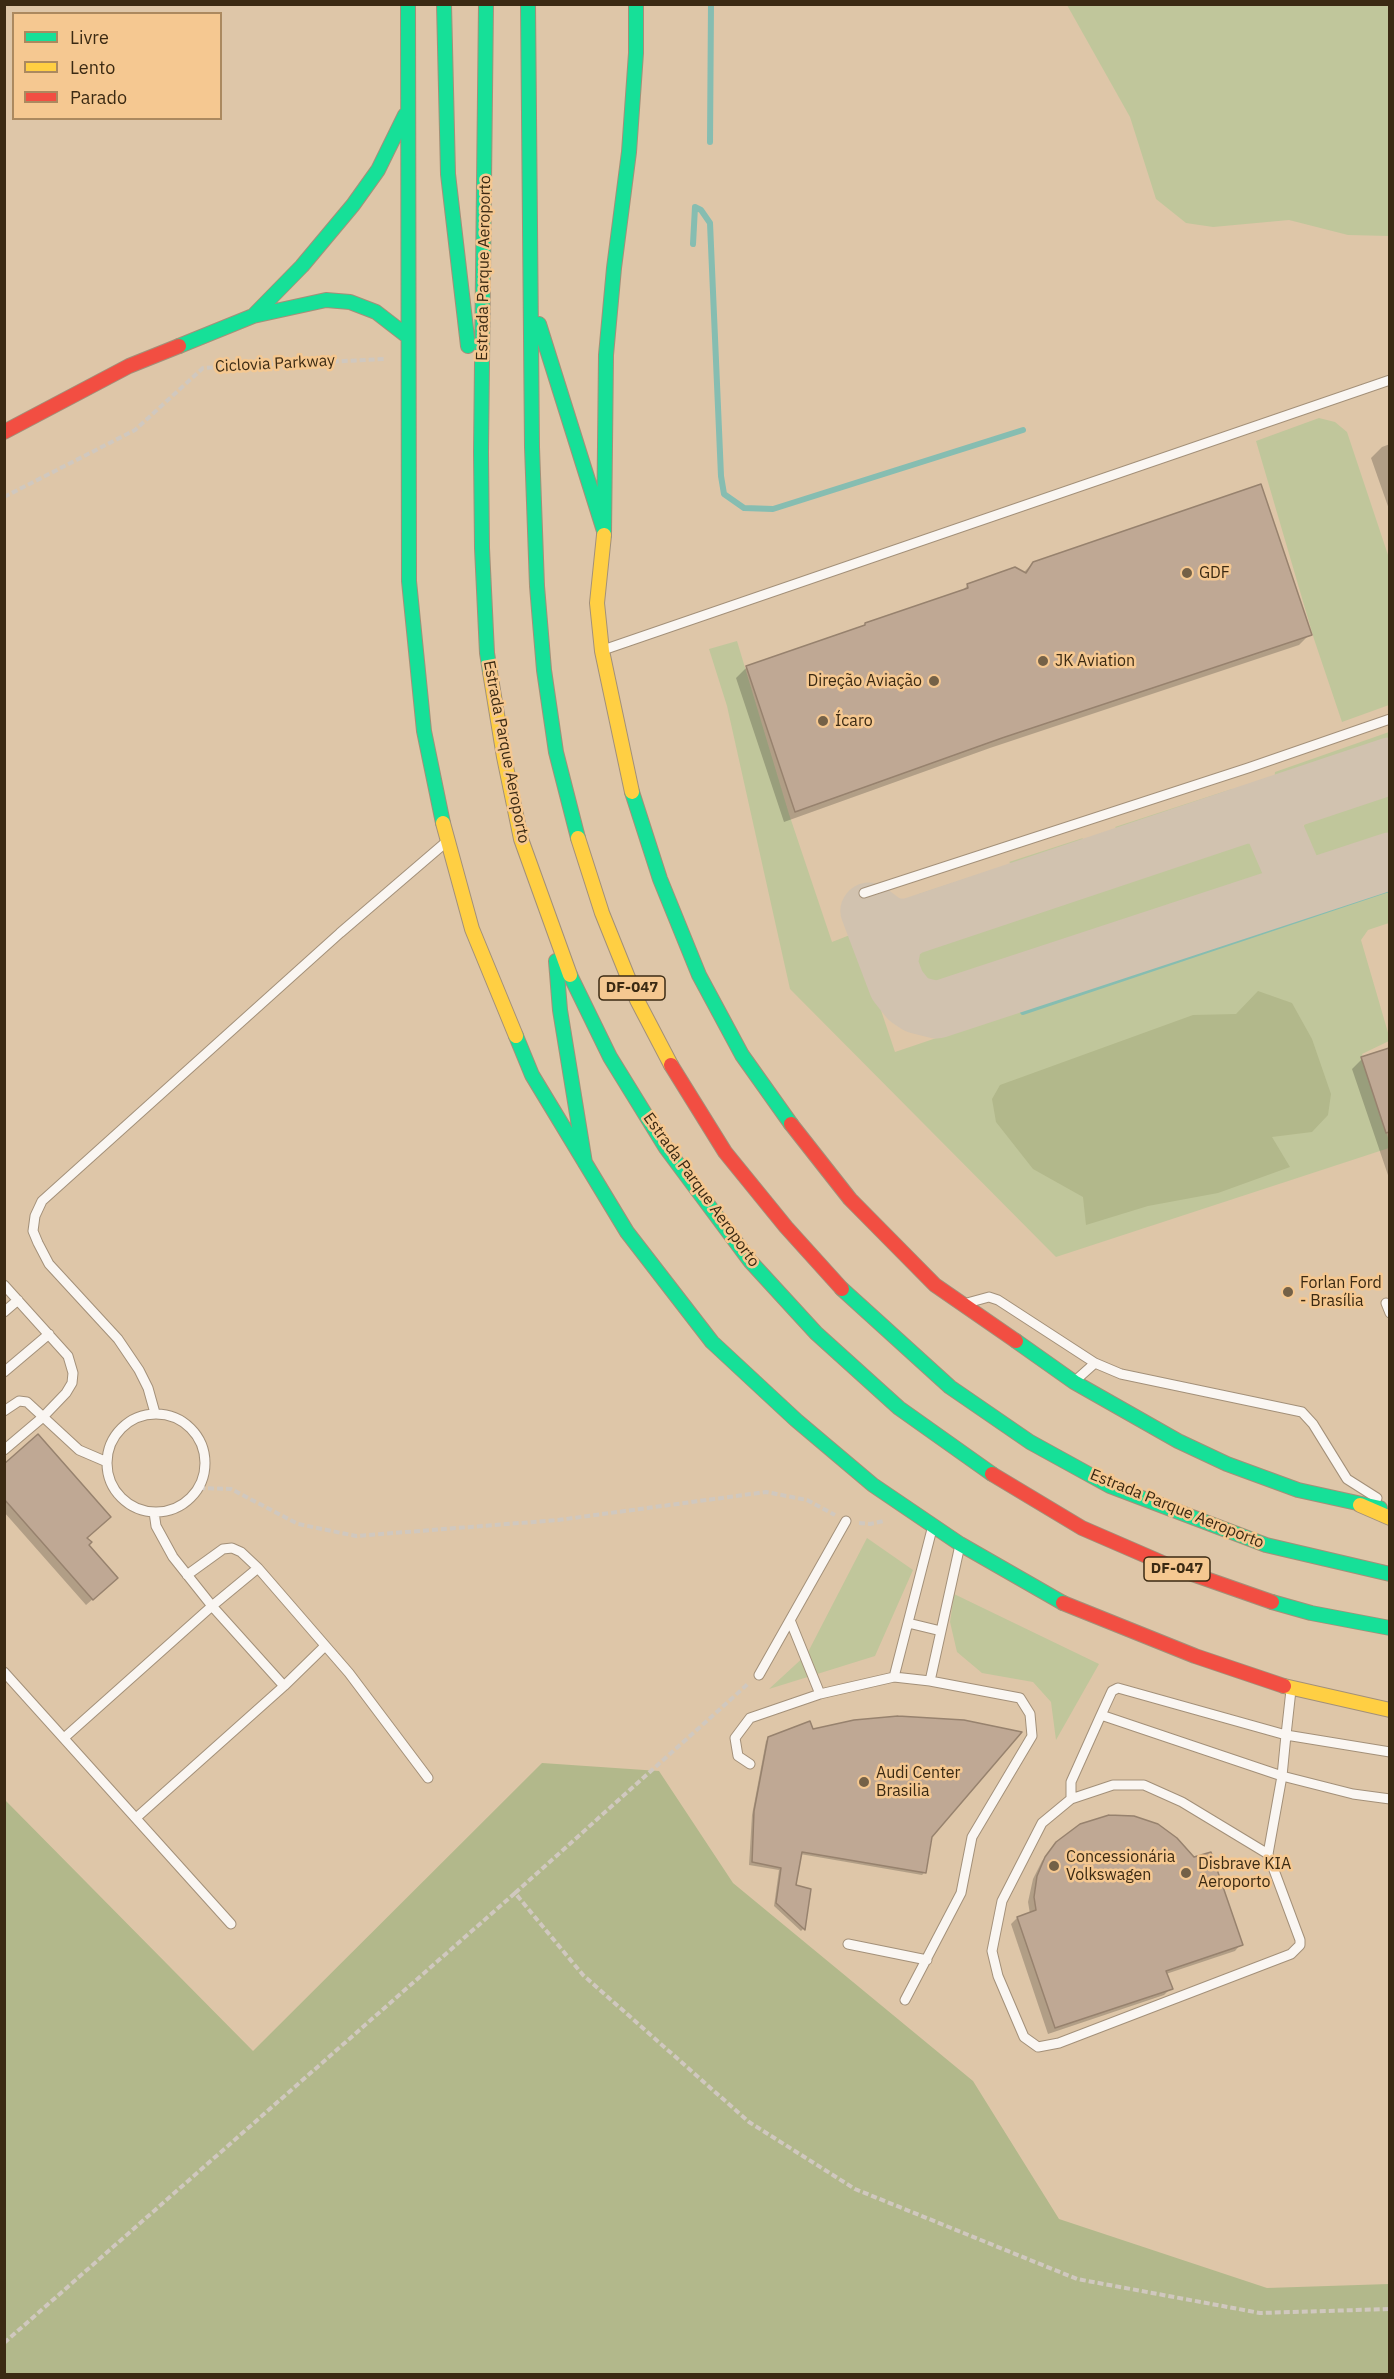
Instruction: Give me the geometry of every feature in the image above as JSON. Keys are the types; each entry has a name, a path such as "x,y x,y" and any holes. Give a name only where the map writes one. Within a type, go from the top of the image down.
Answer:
{"main road":[{"path":"408,4 409,581 424,730 447,841 472,929 532,1075 627,1232 711,1342 796,1420 873,1485 932,1527 1068,1606 1195,1656 1292,1689 1389,1710"},
{"path":"444,4 448,174 481,453"},
{"name":"Estrada Parque Aeroporto","path":"486,4 481,453 482,548 487,653 504,757 521,839 572,981 610,1057 666,1148 750,1261 816,1333 899,1408 998,1478 1082,1528 1172,1567 1242,1593 1311,1613 1389,1628"},
{"name":"Estrada Parque Aeroporto","path":"528,4 532,447 537,586 544,670 556,752 588,871 602,913 637,1000 676,1075 725,1152 786,1227 831,1277 897,1341 950,1387 1030,1442 1110,1486 1266,1545 1389,1574"},
{"path":"636,4 636,53 629,152 614,268 606,355 604,531 597,603 602,651 632,792 660,879 699,975 742,1055 797,1132 850,1199 935,1285 1074,1382 1168,1436 1227,1464 1298,1490 1360,1505 1389,1508"},
{"path":"253,316 302,266 353,205 378,170 409,105"},
{"path":"530,296 604,531"},
{"path":"4,432 129,366 253,316 326,300 350,302 376,312 407,336"},
{"path":"553,932 560,1010 585,1163"},
{"path":"1360,1505 1389,1518"}],"lane":[{"path":"602,651 1389,380"},
{"path":"864,893 1248,768 1389,719"},
{"path":"155,1413 148,1388 118,1339 49,1264 33,1231 42,1201 340,933 447,841"},
{"path":"4,1285 68,1356 73,1373 72,1383 66,1393 43,1417 4,1450"},
{"path":"963,1305 989,1297 998,1300 1095,1364 1120,1374 1302,1412 1313,1424 1347,1479 1389,1508"},
{"path":"4,1312 18,1300"},
{"path":"1386,1303 1389,1313"},
{"path":"4,1372 49,1334"},
{"path":"1074,1382 1095,1364"},
{"path":"4,1411 23,1401 32,1405 79,1450 107,1462"},
{"path":"155,1413 173,1416 188,1424 200,1438 206,1454 206,1472 199,1488 187,1502 172,1510 154,1512 139,1509 126,1502 115,1491 109,1477 107,1462 113,1440 127,1423 141,1416 155,1413"},
{"path":"154,1512 161,1538 187,1575 284,1686"},
{"path":"759,1675 846,1521"},
{"path":"894,1677 932,1527"},
{"path":"930,1681 960,1544"},
{"path":"187,1575 217,1553 232,1548 241,1552 258,1568 350,1673 428,1778"},
{"path":"64,1738 258,1568"},
{"path":"790,1620 820,1694"},
{"path":"908,1623 941,1631"},
{"path":"136,1818 284,1686 325,1646"},
{"path":"4,1672 231,1924"},
{"path":"750,1764 738,1756 735,1738 750,1718 820,1694 894,1677 930,1681 1020,1698 1030,1714 1032,1736 972,1837 961,1893 905,2000"},
{"path":"1071,1799 1071,1782 1112,1691 1118,1688 1286,1735 1389,1752"},
{"path":"1268,1854 1182,1802 1144,1785 1113,1785 1071,1799 1042,1823 1002,1900 992,1951 998,1976 1024,2037 1038,2047 1059,2043 1291,1954 1298,1949 1300,1941 1268,1854 1282,1776 1292,1689"},
{"path":"1101,1715 1282,1776 1353,1794 1389,1799"},
{"path":"848,1944 927,1960"}],"path":[{"name":"Ciclovia Parkway","path":"4,498 135,430 203,368 407,358"},
{"path":"199,1488 231,1489 298,1524 356,1536 558,1520 766,1492 807,1500 846,1521 870,1524 913,1514"},
{"path":"4,2343 759,1675"},
{"path":"515,1893 584,1975 749,2122 855,2189 1077,2279 1260,2313 1389,2308"}],"green space":[{"path":"1067,5 1389,5 1389,236 1348,235 1289,220 1213,227 1186,223 1156,199 1130,117"},
{"path":"1319,418 1335,422 1347,432 1389,558 1389,705 1342,722 1314,639 1256,441"},
{"path":"737,641 789,814 832,942 855,933 895,1052 1389,885 1389,923 1368,930 1361,940 1389,1036 1389,1041 1362,1054 1389,1141 1389,1148 1056,1257 790,989 727,706 709,649"},
{"path":"1389,732 1389,751 1300,783 1281,787 1274,781 1275,772"},
{"path":"1389,784 1389,847 1363,856 1327,863 1314,859 1305,852 1300,834 1308,817 1316,808"},
{"path":"1232,789 1235,797 1230,806 1152,834 1132,837 1122,835 1115,827"},
{"path":"1083,838 1072,856 1046,870 1032,872 1019,870 1009,862"},
{"path":"1234,838 1251,840 1262,847 1268,855 1270,867 1259,888 1232,905 946,992 929,988 921,978 916,958 923,945 937,937"},
{"path":"977,875 974,886 966,895 934,905 922,900 919,894"},
{"path":"1258,991 1292,1003 1312,1039 1331,1094 1328,1115 1312,1132 1272,1137 1290,1167 1218,1193 1148,1206 1086,1225 1083,1197 1033,1169 996,1122 992,1099 1000,1085 1193,1015 1236,1014"},
{"path":"867,1538 913,1570 875,1656 769,1689 807,1654"},
{"path":"954,1594 1099,1664 1056,1740 1051,1702 1033,1682 982,1673 957,1652 950,1622"},
{"path":"542,1763 659,1771 733,1883 973,2081 1059,2219 1267,2288 1389,2284 1389,2374 5,2374 5,1800 253,2051"}],"building":[{"path":"1261,484 1312,635 1002,738 795,812 746,666 968,588 967,584 1015,567 1026,573 1033,562"},
{"path":"1389,1048 1389,1132 1386,1133 1361,1057"},
{"path":"38,1434 111,1517 87,1538 92,1542 89,1545 118,1578 93,1600 4,1499 4,1464"},
{"path":"898,1716 964,1720 1022,1732 932,1837 926,1873 802,1852 796,1885 811,1889 805,1930 776,1903 781,1868 752,1862 754,1811 768,1737 810,1721 813,1729 854,1720"},
{"path":"1109,1815 1134,1816 1158,1824 1177,1838 1194,1857 1211,1852 1243,1945 1166,1971 1173,1989 1055,2028 1017,1917 1036,1910 1034,1897 1037,1876 1045,1857 1056,1842 1080,1824"}],"waterway":[{"path":"710,142 711,4"},
{"path":"693,244 695,207 701,210 710,223 721,476 724,494 744,508 773,509 1023,430"},
{"path":"1023,1012 1389,889"}],"taxiway":[{"path":"890,959 893,944 898,935 909,927 1390,766"},
{"path":"1249,815 1261,817 1272,824 1294,875 1305,884 1315,885"},
{"path":"909,927 895,927 885,923 869,911 897,985 908,999 917,1005 937,1010 1390,861"}],"traffic: fast":[{"path":"408,4 409,581 424,731 443,823"},
{"path":"444,4 448,174 468,346"},
{"path":"486,4 481,452 482,548 490,672"},
{"path":"528,4 532,447 537,586 544,670 556,752 578,838"},
{"path":"604,535 606,355 614,268 629,152 636,53 636,4"},
{"path":"253,316 302,266 353,205 378,170 405,115"},
{"path":"179,346 253,316 326,300 350,302 376,312 407,336"},
{"path":"539,324 604,531"},
{"path":"632,792 660,879 699,975 742,1055 791,1124"},
{"path":"556,961 560,1010 585,1163"},
{"path":"570,975 610,1057 666,1148 750,1261 816,1333 899,1408 992,1474"},
{"path":"516,1036 532,1075 627,1232 712,1342 796,1420 873,1485 960,1544 1063,1603"},
{"path":"842,1289 950,1387 1030,1442 1110,1486 1266,1545 1390,1574"},
{"path":"1016,1341 1074,1382 1178,1441 1227,1464 1298,1490 1380,1508"},
{"path":"1272,1602 1311,1613 1390,1628"}],"traffic: slow":[{"path":"604,535 597,603 602,651 632,792"},
{"path":"490,672 521,839 570,975"},
{"path":"443,823 472,929 516,1036"},
{"path":"578,838 602,913 637,1000 671,1065"},
{"path":"1360,1505 1390,1518"},
{"path":"1284,1686 1390,1710"}],"traffic: jam":[{"path":"4,432 129,366 179,346"},
{"path":"671,1065 725,1152 786,1227 842,1289"},
{"path":"791,1124 850,1199 935,1285 1016,1341"},
{"path":"992,1474 1082,1528 1172,1567 1272,1602"},
{"path":"1063,1603 1195,1656 1284,1686"}],"place":[{"name":"GDF","path":"1187,573"},
{"name":"JK Aviation","path":"1043,661"},
{"name":"Direção Aviação","path":"934,681"},
{"name":"Ícaro","path":"823,721"},
{"name":"Forlan Ford - Brasília","path":"1288,1292"},
{"name":"Audi Center Brasilia","path":"864,1782"},
{"name":"Concessionária Volkswagen","path":"1054,1866"},
{"name":"Disbrave KIA Aeroporto","path":"1186,1873"}]}
